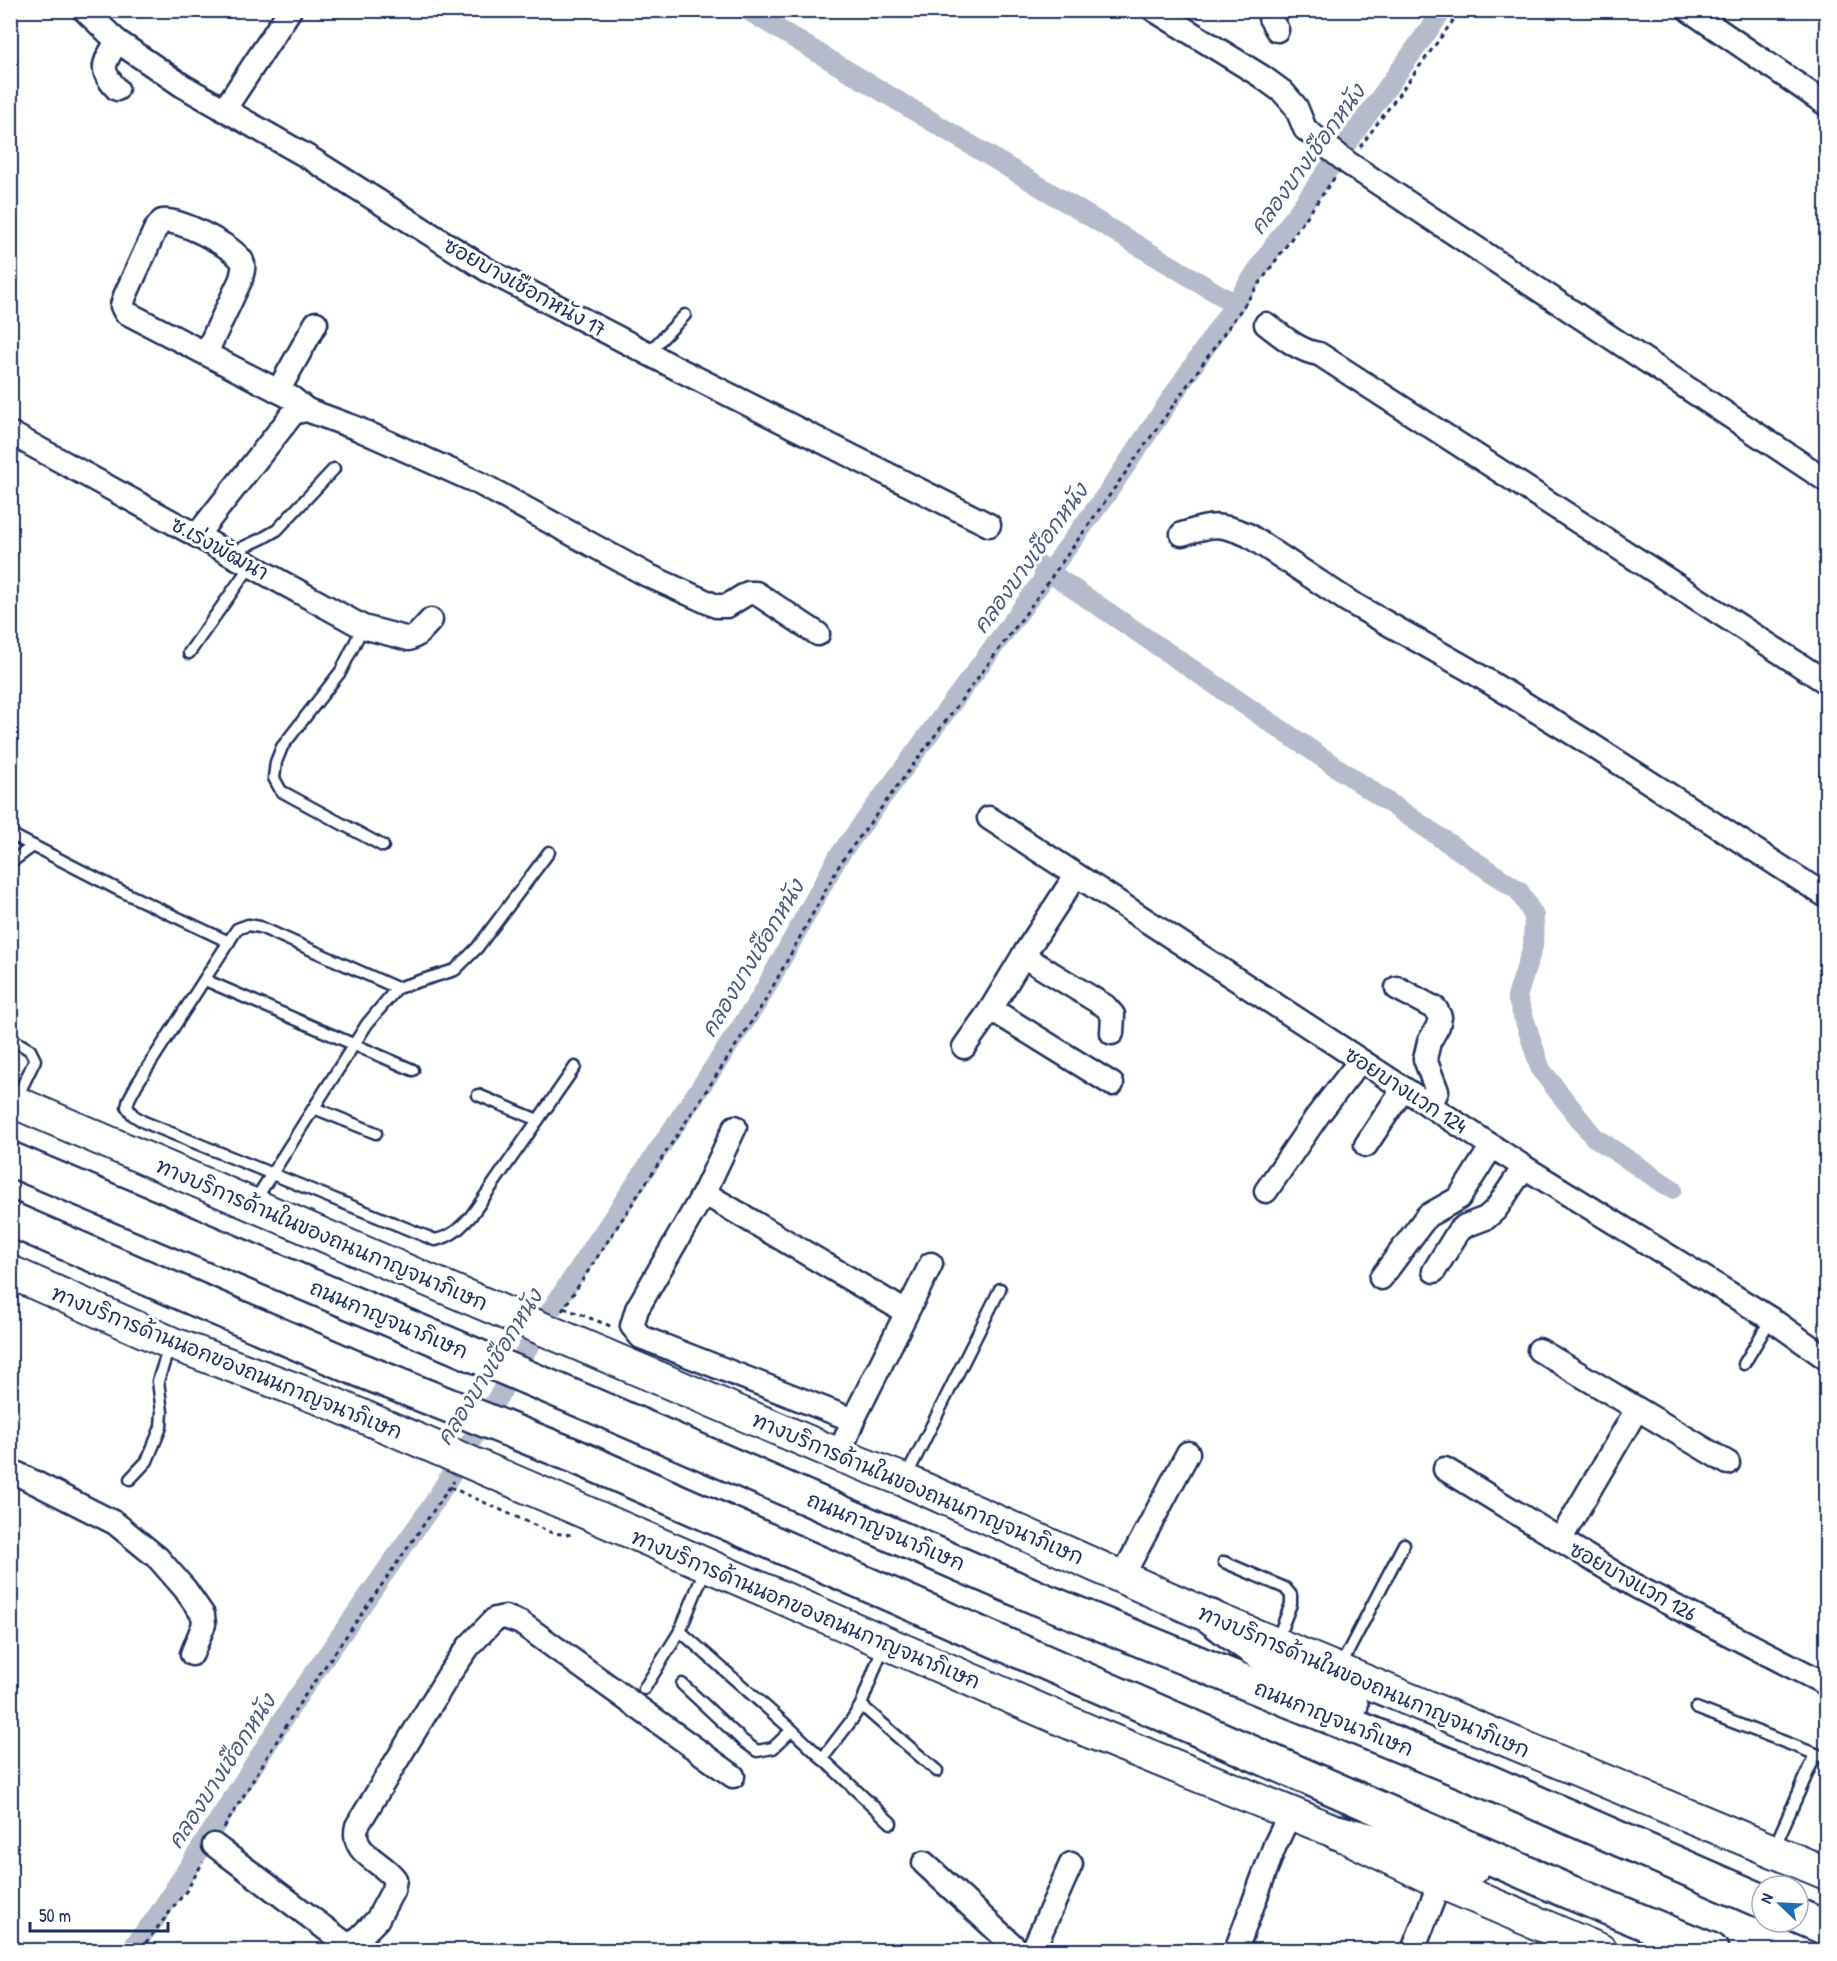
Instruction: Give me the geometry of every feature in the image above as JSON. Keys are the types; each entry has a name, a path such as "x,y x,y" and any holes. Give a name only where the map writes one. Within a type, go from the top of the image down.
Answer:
{"highway":[{"name":"ถนนกาญจนาภิเษก","path":"10,1159 611,1413 1038,1598 1468,1773 1750,1896"},
{"path":"10,1219 353,1367 578,1457 1567,1891 1711,1950"},
{"path":"1210,1617 1246,1646 1291,1673 1435,1749 1468,1773"},
{"path":"1337,1832 1567,1891"},
{"path":"1810,1921 1827,1928"}],"main road":[{"name":"ทางบริการด้านในของถนนกาญจนาภิเษก","path":"18,1109 252,1205 839,1455 904,1480 1210,1617 1827,1873"},
{"path":"10,1255 98,1309"},
{"name":"ทางบริการด้านนอกของถนนกาญจนาภิเษก","path":"10,1272 171,1343 327,1401 1091,1732 1337,1832 1553,1937 1600,1950"}],"street":[{"name":"ซอยบางเชือกหนัง 17","path":"84,10 117,40 183,86 308,157 489,271 989,525"},
{"path":"224,110 290,10"},
{"path":"1154,10 1283,92 1296,107 1305,129 1348,163 1827,480"},
{"path":"1689,10 1827,104"},
{"path":"117,40 105,62 104,72 117,89"},
{"path":"206,353 241,279 244,267 232,250 178,222 162,221 124,296 122,306 125,312 292,398 307,410"},
{"path":"278,391 316,322"},
{"path":"1266,324 1300,348 1319,354 1827,682"},
{"path":"197,535 291,417 296,412 307,410 356,428 479,483 647,574 716,606 727,606 748,593 756,593 818,634"},
{"name":"ซ.เร่งพัฒนา","path":"10,433 363,627 409,639 417,635 430,620"},
{"path":"1182,534 1213,524 1231,527 1248,535 1348,601 1468,669 1590,744 1827,896"},
{"name":"ซอยบางแวก 124","path":"989,818 1524,1167 1771,1320 1827,1358"},
{"path":"964,1047 991,1009 1076,875"},
{"path":"1023,956 1105,1006 1113,1016 1112,1033"},
{"path":"1397,988 1436,1009 1440,1017 1429,1042 1425,1059 1437,1091 1430,1106"},
{"path":"991,1009 1112,1084"},
{"path":"1266,1191 1318,1115 1360,1060"},
{"path":"1366,1145 1403,1089"},
{"path":"735,1127 704,1193 637,1309 632,1326 641,1337 853,1420"},
{"path":"1381,1278 1427,1216 1459,1198 1492,1146"},
{"path":"1434,1271 1458,1232 1465,1226 1486,1218 1496,1209 1524,1167"},
{"path":"704,1193 906,1312"},
{"path":"839,1455 853,1420 931,1264"},
{"path":"1539,1350 1728,1463"},
{"path":"1560,1540 1637,1409"},
{"path":"1122,1577 1188,1453"},
{"name":"ซอยบางแวก 126","path":"1445,1469 1637,1587 1827,1684"},
{"path":"10,1470 115,1522 158,1558 185,1589 203,1615 204,1624 192,1654"},
{"path":"214,1845 350,1949 377,1920 393,1890 395,1879 357,1844 355,1835 357,1826 450,1672 468,1646 495,1618 505,1617 521,1623 733,1776"},
{"path":"1236,1950 1275,1845 1290,1814"},
{"path":"924,1863 1018,1950"},
{"path":"1033,1950 1071,1864"},
{"path":"1413,1950 1440,1882"}],"lane":[{"path":"648,353 685,315"},
{"path":"231,554 277,530 334,469"},
{"path":"189,652 251,565"},
{"path":"363,627 341,671 282,747 276,762 274,778 281,791 383,846"},
{"path":"10,834 119,890 229,942"},
{"path":"10,863 33,846"},
{"path":"252,1205 368,1024 397,988 455,970 477,948 549,852"},
{"path":"397,988 260,927 248,925 237,929 137,1084 129,1099 128,1107 144,1122 435,1240 447,1238 471,1216 574,1067"},
{"path":"205,980 413,1070"},
{"path":"10,1038 30,1050 34,1060 18,1109"},
{"path":"478,1095 538,1120"},
{"path":"314,1108 376,1133"},
{"path":"904,1480 1000,1289"},
{"path":"1744,1364 1771,1320"},
{"path":"130,1479 147,1461 160,1427 162,1412 158,1381 171,1343"},
{"path":"1338,1670 1404,1544"},
{"path":"1224,1562 1285,1588 1291,1595 1291,1604 1276,1643"},
{"path":"644,1689 680,1631 706,1566"},
{"path":"680,1631 792,1730 891,1823"},
{"path":"822,1759 861,1705 885,1642"},
{"path":"682,1684 757,1751 773,1748 792,1730"},
{"path":"861,1705 937,1771"},
{"path":"1696,1708 1821,1756 1773,1851"}],"path":[{"path":"557,1318 765,1001 842,862 1026,613 1326,189 1348,163 1461,10"},
{"path":"564,1308 641,1337"},
{"path":"301,1701 456,1477"},
{"path":"450,1487 552,1533 579,1535"}],"waterway":[{"path":"747,10 1235,304"},
{"name":"คลองบางเชือกหนัง","path":"130,1950 156,1918 298,1696 433,1504 549,1313 759,1000 838,857 1106,495 1281,235 1443,10"},
{"path":"1034,562 1519,891 1534,916 1533,946 1517,997 1541,1070 1594,1137 1672,1189"}]}
